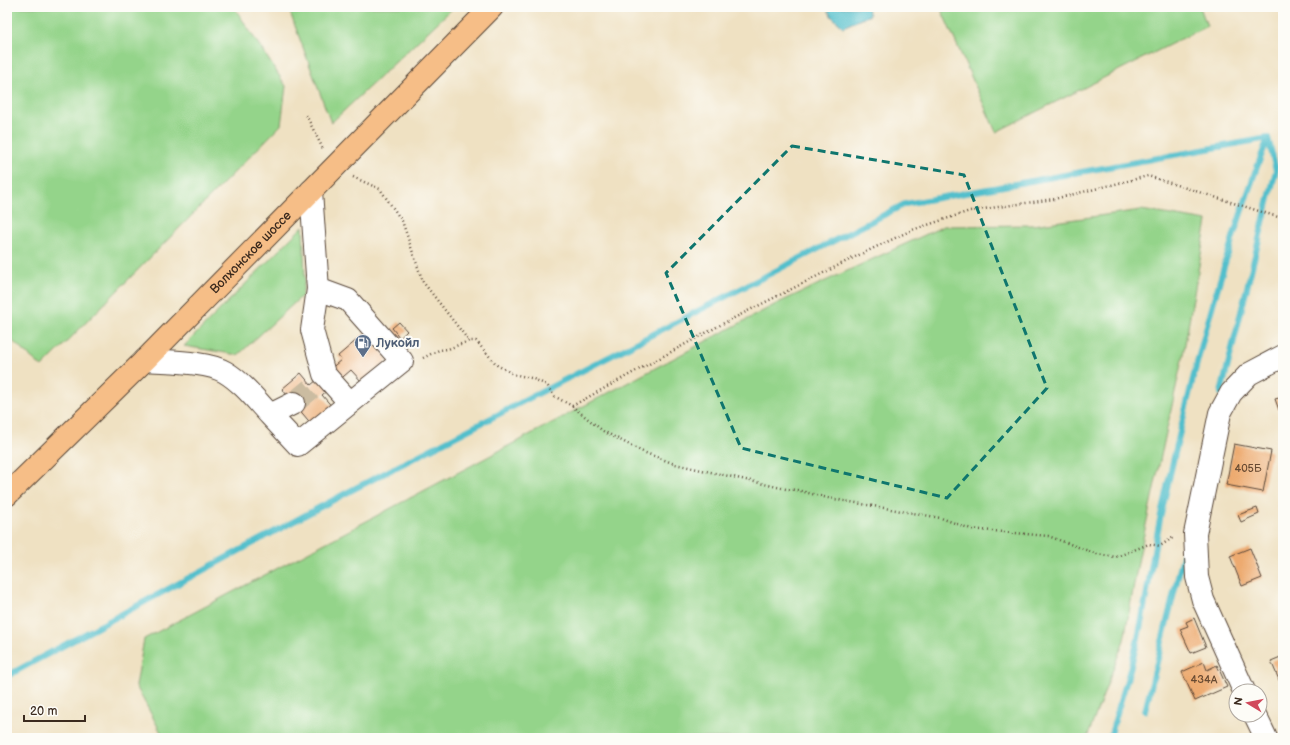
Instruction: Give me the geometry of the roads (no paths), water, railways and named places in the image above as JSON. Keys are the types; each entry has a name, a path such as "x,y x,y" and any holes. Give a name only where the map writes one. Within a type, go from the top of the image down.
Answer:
{"main road":[{"name":"Волхонское шоссе","path":"7,495 145,360 492,7"}],"street":[{"path":"311,192 318,289 312,330 325,375 350,404"},
{"path":"145,360 196,364 224,372 270,414 298,445 402,362 348,300 318,289"},
{"path":"1240,683 1203,600 1198,577 1195,534 1220,413 1231,393 1249,374 1283,356"},
{"path":"270,414 294,404"},
{"path":"1259,723 1266,738"}],"water":[{"path":"826,7 867,7 870,15 843,27 832,17"}],"waterway":[{"path":"1221,393 1276,170 1268,138"},
{"path":"7,676 350,491 905,204 1268,138"},
{"path":"1110,738 1136,646 1162,510 1195,369 1221,276 1251,184 1268,138"},
{"path":"1145,711 1186,544"}],"tunnel":[{"path":"294,403 326,376 324,374"}],"place":[{"name":"Лукойл","path":"363,358"}]}
